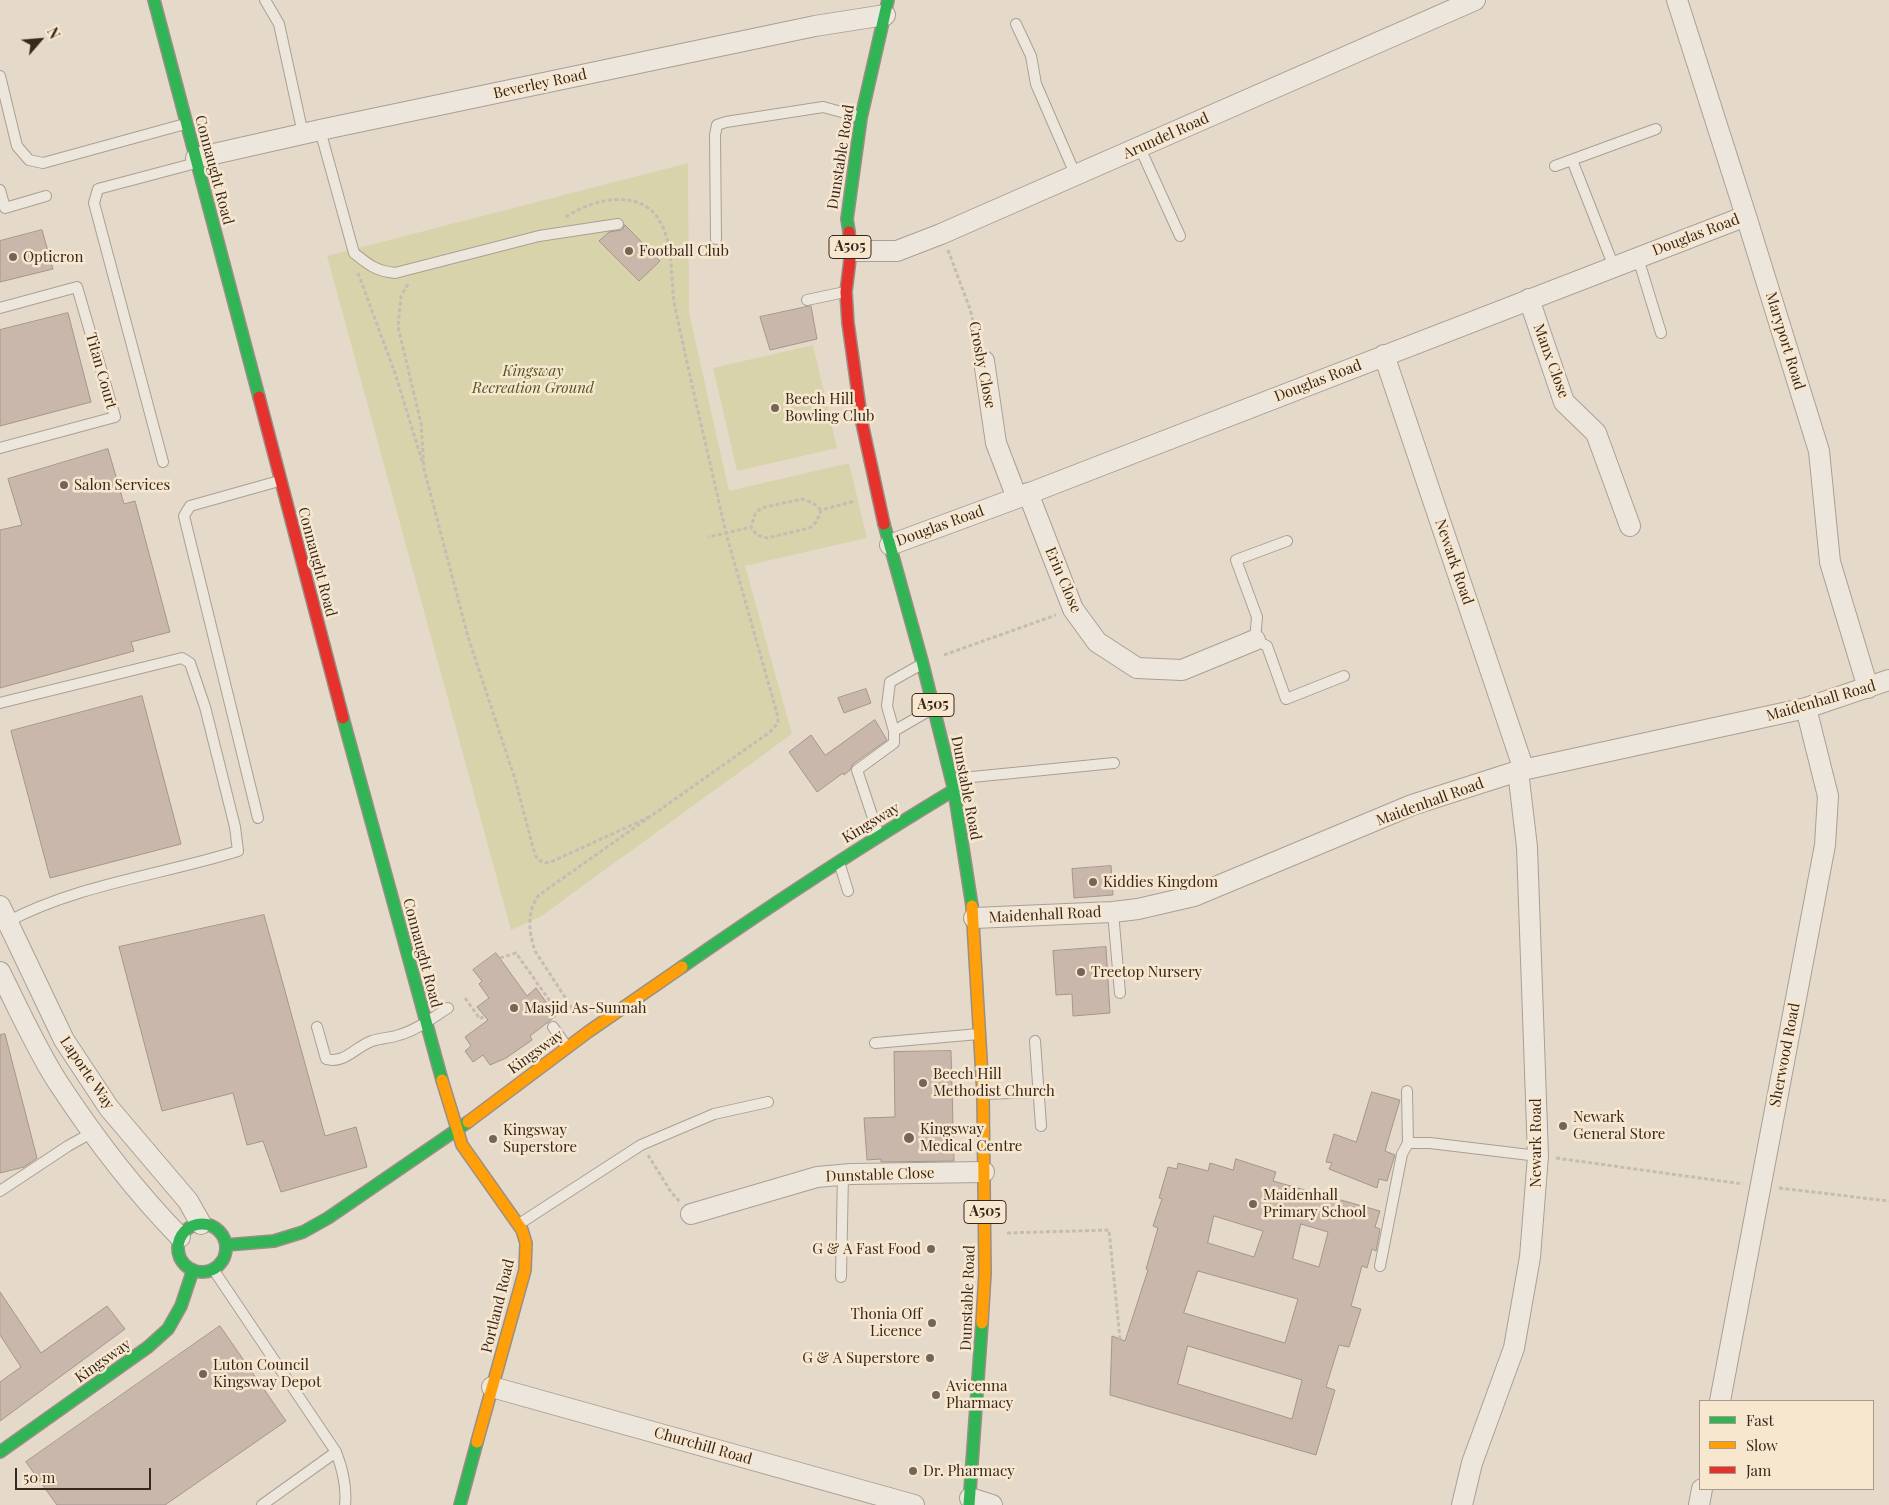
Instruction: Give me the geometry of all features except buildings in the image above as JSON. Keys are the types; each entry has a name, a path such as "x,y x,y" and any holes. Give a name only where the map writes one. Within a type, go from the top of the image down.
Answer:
{"street":[{"name":"Connaught Road","path":"154,0 425,1022 457,1130"},
{"name":"Arundel Road","path":"851,251 897,251 941,234 1476,0"},
{"name":"Maryport Road","path":"1677,0 1819,451 1830,562 1868,688"},
{"name":"Beverley Road","path":"196,161 311,132 815,26 887,8"},
{"name":"Dunstable Road","path":"887,8 861,118 847,218 851,251 846,292 848,323 862,423 890,545 922,662 952,784 974,918 983,1094 985,1273 970,1501"},
{"name":"Douglas Road","path":"890,545 1022,496 1746,216"},
{"name":"Manx Close","path":"1529,299 1564,402 1596,433 1630,526"},
{"name":"Newark Road","path":"1384,355 1521,770 1527,847 1538,1156 1530,1257 1514,1348 1472,1463 1462,1505"},
{"name":"Crosby Close","path":"984,361 996,443 1022,496"},
{"name":"Erin Close","path":"1022,496 1073,609 1097,642 1137,668 1182,670 1255,640"},
{"name":"Maidenhall Road","path":"974,918 1113,912 1138,909 1194,896 1412,806 1521,770 1806,708 1889,680"},
{"name":"Sherwood Road","path":"1720,1400 1825,845 1828,796 1806,708"},
{"name":"Kingsway","path":"226,1245 274,1241 303,1232 328,1218 457,1130 588,1032 787,894 879,835 952,784"},
{"name":"Laporte Way","path":"4,914 64,1040 109,1108 188,1201 201,1224"},
{"name":"Laporte Way","path":"0,972 57,1080 93,1132 155,1211 180,1237"},
{"name":"Portland Road","path":"457,1130 462,1145 518,1224 526,1243 525,1270 460,1505"},
{"name":"Dunstable Close","path":"691,1214 817,1177 843,1174 984,1172"},
{"path":"201,1224 215,1227 220,1232 226,1245 223,1259 213,1269 206,1271 193,1270 186,1266 178,1252 180,1237 189,1227 201,1224"},
{"name":"Kingsway","path":"0,1452 148,1347 168,1329 180,1306 193,1270"},
{"name":"Churchill Road","path":"492,1387 914,1505"},
{"path":"1699,1505 1702,1490"},
{"path":"970,1501 992,1505"}],"lane":[{"path":"265,0 279,24 311,132 354,253 370,266 382,272 396,273 539,236 618,224"},
{"path":"1016,24 1031,56 1036,84 1076,176"},
{"path":"0,76 17,146 29,160 43,162 186,124"},
{"path":"716,239 715,135 717,126 726,122 824,107 861,118"},
{"path":"1555,166 1656,129"},
{"path":"1140,148 1180,236"},
{"path":"1572,160 1614,267"},
{"path":"163,462 94,203 98,189 196,161"},
{"path":"0,190 5,208 46,196"},
{"path":"1638,258 1661,333"},
{"name":"Titan Court","path":"0,308 77,287 115,418 0,448"},
{"path":"807,300 846,292"},
{"path":"258,818 184,516 190,506 280,480"},
{"path":"1287,541 1236,560 1257,616 1255,640 1267,646 1286,699 1344,676"},
{"path":"0,703 182,658 190,663 210,726 235,827 238,851 81,892 31,909 4,914"},
{"path":"879,835 857,770 894,742 894,730 886,706 890,682 922,662"},
{"path":"894,730 933,708"},
{"path":"952,784 1114,763"},
{"path":"838,861 848,891"},
{"path":"1113,912 1120,993"},
{"path":"317,1027 326,1058 333,1061 343,1059 371,1042 401,1035 448,1008"},
{"path":"553,1027 567,1048"},
{"path":"875,1043 980,1034"},
{"path":"1035,1041 1041,1126"},
{"path":"1380,1266 1402,1154 1408,1143 1407,1091"},
{"path":"983,1094 1038,1092"},
{"path":"518,1224 641,1145 714,1114 768,1102"},
{"path":"0,1191 68,1146 93,1132"},
{"path":"1408,1143 1430,1143 1538,1156"},
{"path":"841,1277 843,1174"},
{"path":"213,1269 336,1452 344,1475 345,1505"},
{"path":"262,1505 336,1452"}],"path":[{"path":"539,236 575,211 591,204 611,200 637,203 647,207 655,214 665,231 669,244 675,304 726,533 778,717 778,723 770,732 539,895 529,918 531,941 535,951 588,1032"},
{"name":"Crosby Close","path":"941,234 970,309 984,361"},
{"path":"354,253 360,282 395,373 424,469 468,638 538,859 546,864 649,817"},
{"path":"418,267 401,296 398,327 421,423 424,469"},
{"path":"751,528 755,514 761,508 802,499 813,503 821,510"},
{"path":"821,510 863,499"},
{"path":"751,528 756,535 767,538 809,528 814,526 821,510"},
{"path":"708,537 751,528"},
{"path":"922,662 1073,609"},
{"path":"500,958 516,953 562,1018"},
{"path":"465,998 480,1019 484,1016"},
{"path":"644,1150 671,1192 691,1214"},
{"path":"1538,1156 1760,1186 1889,1201"},
{"path":"1000,1233 1109,1230 1120,1339"}],"green space":[{"name":"Kingsway Recreation Ground","path":"688,163 689,312 729,491 849,463 867,538 745,566 792,734 540,917 511,930 327,256"},
{"name":"Beech Hill Bowling Club","path":"813,345 837,448 737,471 713,368"}],"traffic: fast":[{"path":"154,0 259,397"},
{"path":"849,232 847,219 861,118 888,0"},
{"path":"884,524 922,661 954,790 972,906"},
{"path":"343,718 442,1080"},
{"path":"682,967 816,876 954,790"},
{"path":"226,1245 274,1241 303,1232 328,1218 468,1122"},
{"path":"202,1224 211,1226 219,1231 224,1239 226,1248 224,1257 219,1265 211,1270 202,1272 193,1270 185,1265 180,1257 178,1248 180,1239 185,1231 193,1226 202,1224"},
{"path":"0,1452 148,1347 168,1329 181,1306 193,1270"},
{"path":"969,1505 982,1323"},
{"path":"460,1505 477,1442"}],"traffic: slow":[{"path":"972,906 983,1094 985,1273 982,1323"},
{"path":"468,1122 588,1032 682,967"},
{"path":"442,1080 462,1145 522,1230 526,1243 525,1270 477,1442"}],"traffic: jam":[{"path":"849,232 851,251 846,292 848,323 862,423 884,524"},
{"path":"259,397 343,718"}],"place":[{"name":"Football Club","path":"629,251"},
{"name":"Opticron","path":"13,257"},
{"name":"Beech Hill Bowling Club","path":"775,408"},
{"name":"Salon Services","path":"64,485"},
{"name":"Kiddies Kingdom","path":"1093,882"},
{"name":"Treetop Nursery","path":"1081,972"},
{"name":"Masjid As-Sunnah","path":"514,1008"},
{"name":"Beech Hill Methodist Church","path":"923,1083"},
{"name":"Newark General Store","path":"1563,1126"},
{"name":"Kingsway Medical Centre","path":"909,1138"},
{"name":"Kingsway Superstore","path":"493,1139"},
{"name":"Maidenhall Primary School","path":"1253,1204"},
{"name":"G & A Fast Food","path":"931,1249"},
{"name":"Thonia Off Licence","path":"932,1323"},
{"name":"G & A Superstore","path":"930,1358"},
{"name":"Luton Council Kingsway Depot","path":"203,1374"},
{"name":"Avicenna Pharmacy","path":"936,1395"},
{"name":"Dr. Pharmacy","path":"913,1471"}]}
